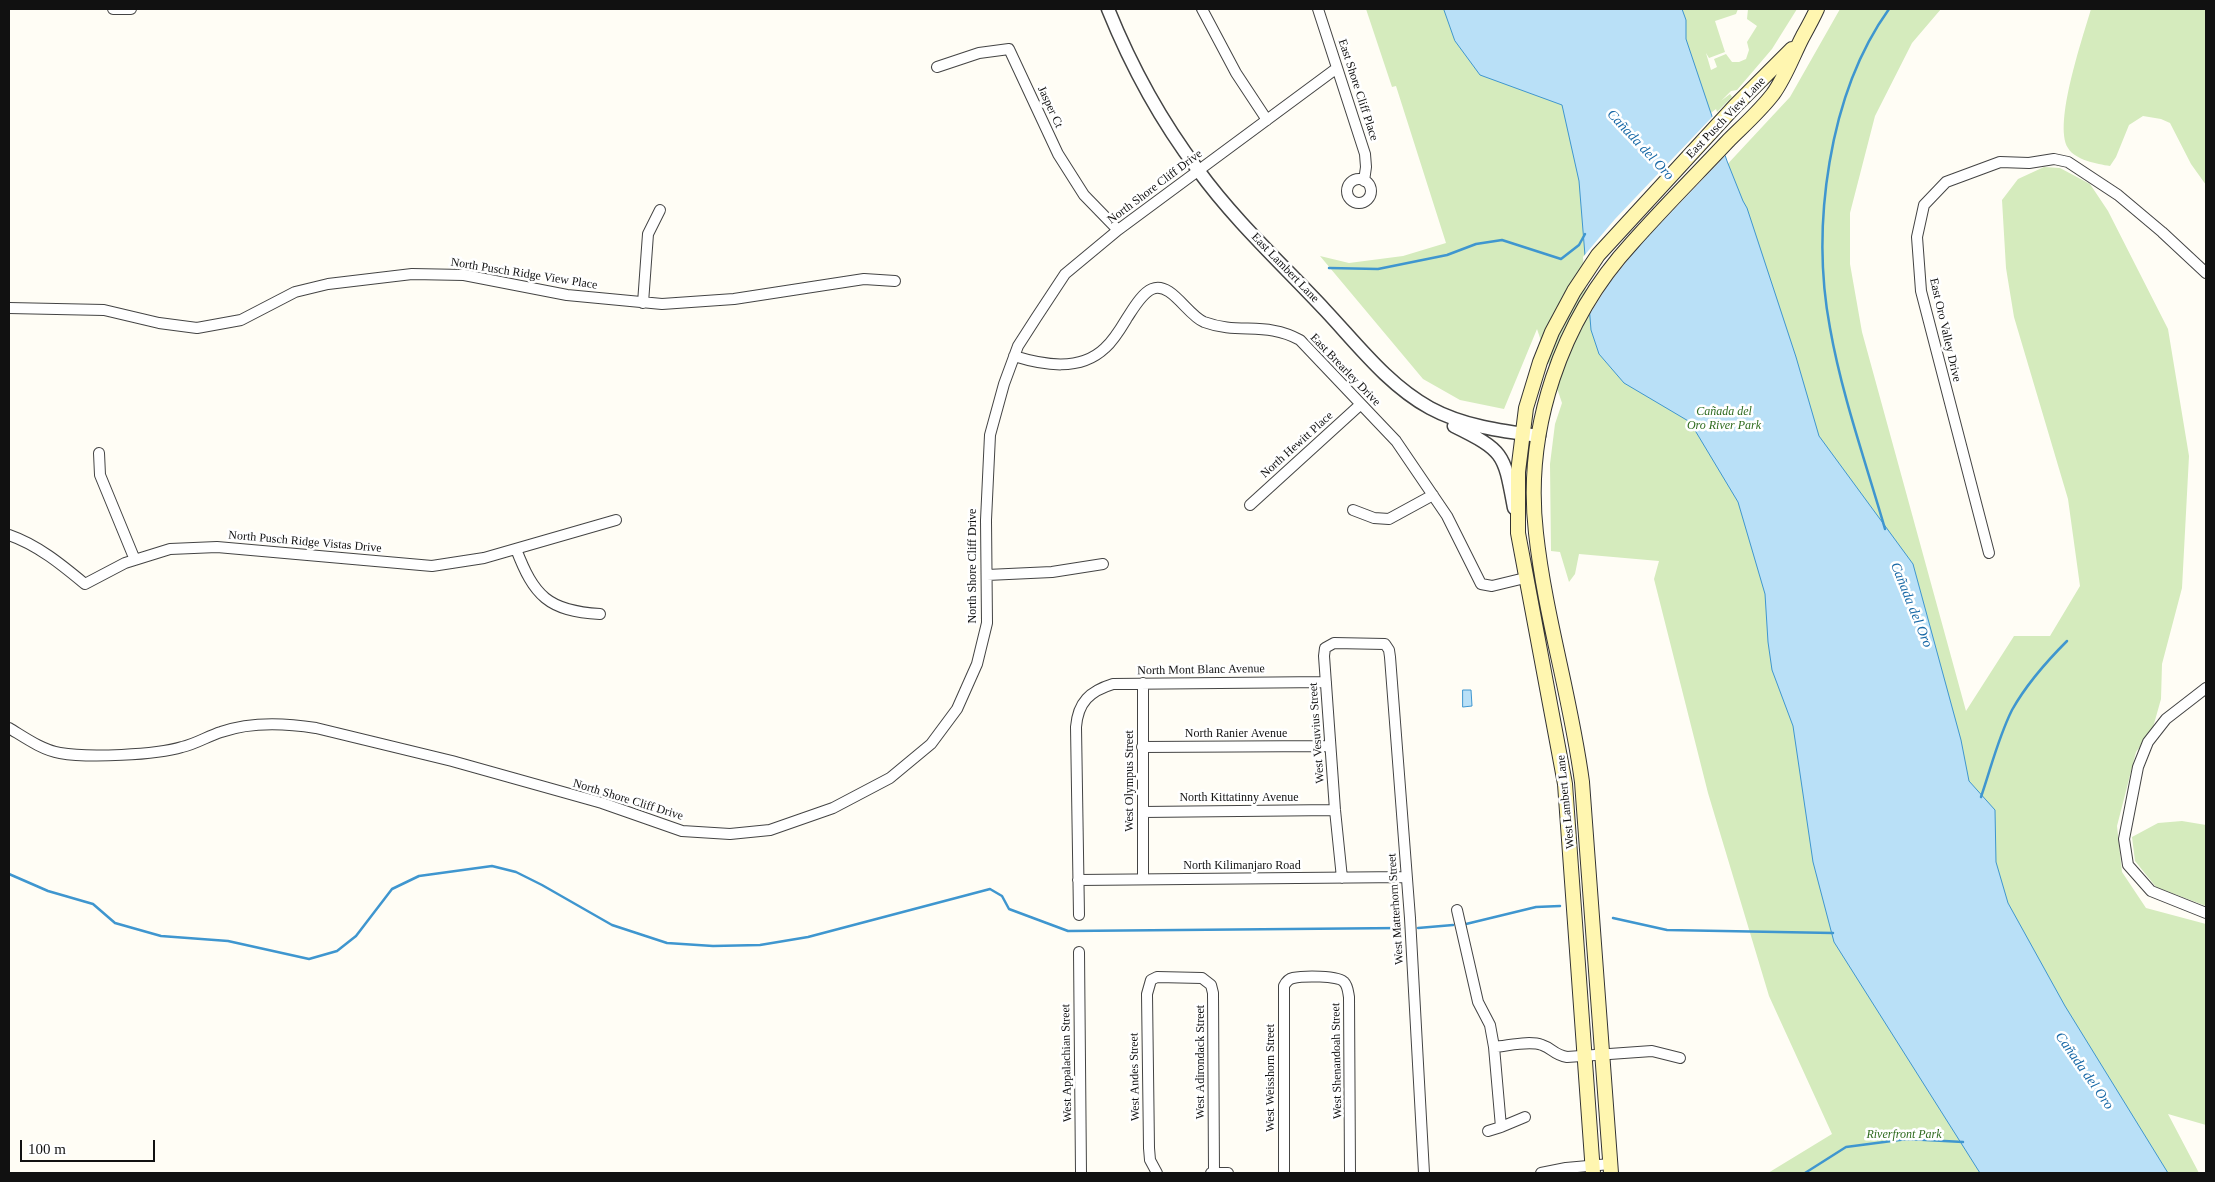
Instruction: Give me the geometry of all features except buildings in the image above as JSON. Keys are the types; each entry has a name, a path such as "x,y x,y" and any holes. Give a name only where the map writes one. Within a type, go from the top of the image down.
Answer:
{"main road":[{"name":"East Pusch View Lane","path":"1540,431 1548,396 1562,353 1579,317 1600,282 1638,236 1774,92 1818,9"},
{"name":"East Pusch View Lane","path":"1522,434 1526,408 1540,362 1552,332 1586,272 1614,236 1735,106 1777,66 1803,35"},
{"name":"West Lambert Lane","path":"1540,431 1535,473 1535,531 1542,575 1573,722 1585,803 1610,1169"},
{"name":"West Lambert Lane","path":"1522,434 1518,472 1518,533 1525,578 1555,720 1565,784 1593,1169"},
{"path":"1538,638 1546,644 1561,709 1573,722"}],"street":[{"path":"113,9 131,9"},
{"name":"East Lambert Lane","path":"1108,9 1147,90 1198,170 1236,216 1372,360 1407,393 1431,408 1471,425 1522,434 1540,431"},
{"path":"1202,9 1236,73 1267,120"},
{"name":"East Shore Cliff Place","path":"1318,9 1365,154 1364,181"},
{"name":"Jasper Ct","path":"937,67 979,52 1009,49 1058,154 1084,194 1118,230"},
{"name":"North Shore Cliff Drive","path":"9,728 32,742 59,753 82,754 152,752 183,747 223,731 251,725 293,725 316,728 452,761 602,803 682,830 730,834 770,830 833,808 890,778 931,744 957,709 977,664 987,623 986,520 990,435 1004,384 1018,346 1065,274 1118,230 1338,68"},
{"name":"East Oro Valley Drive","path":"1990,553 1921,291 1917,236 1924,205 1946,182 2000,162 2029,163 2054,159 2068,162 2118,194 2206,273"},
{"path":"642,303 648,234 660,210"},
{"name":"North Pusch Ridge View Place","path":"9,308 104,310 159,323 197,328 241,320 295,292 320,286 412,274 464,275 567,295 662,304 734,298 864,279 895,281"},
{"name":"East Brearley Drive","path":"1014,356 1038,364 1067,365 1087,360 1104,349 1142,297 1152,289 1160,288 1174,294 1184,308 1202,322 1229,329 1274,329 1290,334 1300,340 1396,441 1434,495 1465,550 1481,584 1492,586 1525,578"},
{"name":"North Hewitt Place","path":"1250,505 1361,404"},
{"path":"1431,408 1446,421 1484,441 1497,452 1506,472 1518,533"},
{"path":"99,453 100,475 135,560"},
{"path":"1353,510 1374,518 1389,519 1434,495"},
{"name":"North Pusch Ridge Vistas Drive","path":"9,535 38,549 58,562 85,584 125,563 170,549 217,547 432,566 484,558 616,520"},
{"path":"516,549 526,576 547,600 561,609 600,614"},
{"path":"987,575 1052,572 1103,564"},
{"name":"West Vesuvius Street","path":"1342,878 1330,746 1325,648 1329,644 1385,644"},
{"name":"West Matterhorn Street","path":"1385,644 1389,650 1390,657 1406,877 1424,1173"},
{"name":"North Mont Blanc Avenue","path":"1078,880 1076,727 1079,710 1083,702 1095,690 1113,684 1326,682"},
{"name":"West Olympus Street","path":"1143,683 1143,879"},
{"path":"2206,688 2166,719 2148,742 2138,767 2124,839 2128,866 2151,891 2206,913"},
{"name":"North Ranier Avenue","path":"1142,747 1330,746"},
{"name":"North Kittatinny Avenue","path":"1143,812 1335,810"},
{"name":"North Kilimanjaro Road","path":"1078,880 1406,877"},
{"path":"1078,880 1079,915"},
{"path":"1457,910 1478,1002 1490,1025 1494,1047 1501,1127"},
{"name":"West Appalachian Street","path":"1079,952 1081,1173"},
{"name":"West Shenandoah Street","path":"1286,982 1294,978 1337,977 1344,981 1348,988 1350,1173"},
{"name":"West Adirondack Street","path":"1151,980 1157,978 1202,978 1211,985 1213,993 1213,1173"},
{"name":"West Andes Street","path":"1151,980 1147,994 1149,1148 1150,1160 1157,1173"},
{"name":"West Weisshorn Street","path":"1284,1173 1283,993 1286,982"},
{"path":"1494,1047 1535,1044 1545,1046 1561,1056 1652,1051 1680,1058"},
{"path":"1488,1131 1525,1117"},
{"path":"1541,1173 1610,1169"},
{"path":"1213,1173 1228,1173"}],"green space":[{"path":"1366,9 1738,9 1736,14 1715,21 1725,52 1709,58 1706,53 1711,70 1717,67 1714,59 1726,54 1732,62 1746,59 1749,50 1747,42 1757,26 1747,19 1748,9 1797,9 1772,49 1737,90 1731,91 1721,101 1730,94 1732,97 1717,112 1716,109 1702,120 1682,213 1790,97 1840,9 1941,9 1912,43 1875,116 1850,213 1850,264 1862,332 1966,711 2014,636 2050,636 2080,586 2068,499 2014,317 2006,268 2002,200 2018,179 2044,167 2060,168 2090,184 2108,211 2168,329 2189,456 2182,588 2162,664 2161,699 2152,731 2136,752 2117,826 2122,872 2146,908 2206,924 2206,1125 2168,1114 2199,1173 1768,1173 1832,1134 1769,996 1708,793 1654,579 1659,561 1579,554 1575,574 1569,582 1560,552 1551,551 1550,464 1555,424 1562,403 1537,329 1504,409 1460,400 1423,379 1320,256 1349,263 1403,256 1446,243 1396,86 1392,87"},
{"path":"2091,9 2206,9 2206,185 2191,164 2170,123 2161,119 2143,116 2129,125 2116,157 2110,166 2093,163 2076,156 2068,148 2064,136 2067,101 2076,59"},
{"path":"2182,821 2206,825 2206,906 2156,887 2135,861 2132,837 2158,823"}],"water":[{"name":"Cañada del Oro","path":"1444,9 1682,9 1686,20 1686,39 1727,161 1747,208 1796,357 1819,436 1913,564 1961,740 1969,781 1995,810 1996,862 2008,903 2065,1006 2168,1173 1980,1173 1834,942 1813,862 1793,726 1772,670 1765,594 1738,502 1690,422 1624,383 1599,354 1591,330 1579,181 1562,105 1480,75 1455,41"},
{"path":"1463,690 1471,690 1472,706 1463,707"}],"pier":[{"path":"1714,115 1727,154 1637,248 1608,285 1588,317 1583,257 1615,219"}],"waterway":[{"path":"1885,529 1835,353 1825,289 1823,248 1824,205 1830,162 1839,121 1851,80 1868,43 1889,9"},
{"path":"1329,268 1378,269 1447,255 1476,244 1502,240 1561,259 1579,245 1585,234"},
{"path":"1981,797 1999,742 2012,710 2037,674 2067,641"},
{"path":"9,874 48,891 93,904 115,923 161,936 228,941 309,959 337,951 356,936 392,889 419,876 492,866 516,872 612,925 667,943 713,946 760,945 808,937 990,889 1002,896 1009,909 1068,931 1402,928"},
{"path":"1466,924 1536,907 1560,906"},
{"path":"1613,918 1667,930 1833,933"},
{"path":"1418,928 1453,925"},
{"path":"1805,1173 1846,1147 1907,1139 1963,1142"}],"park label":[{"name":"Cañada del Oro River Park","path":"1724,419"},
{"name":"Riverfront Park","path":"1904,1135"}]}
